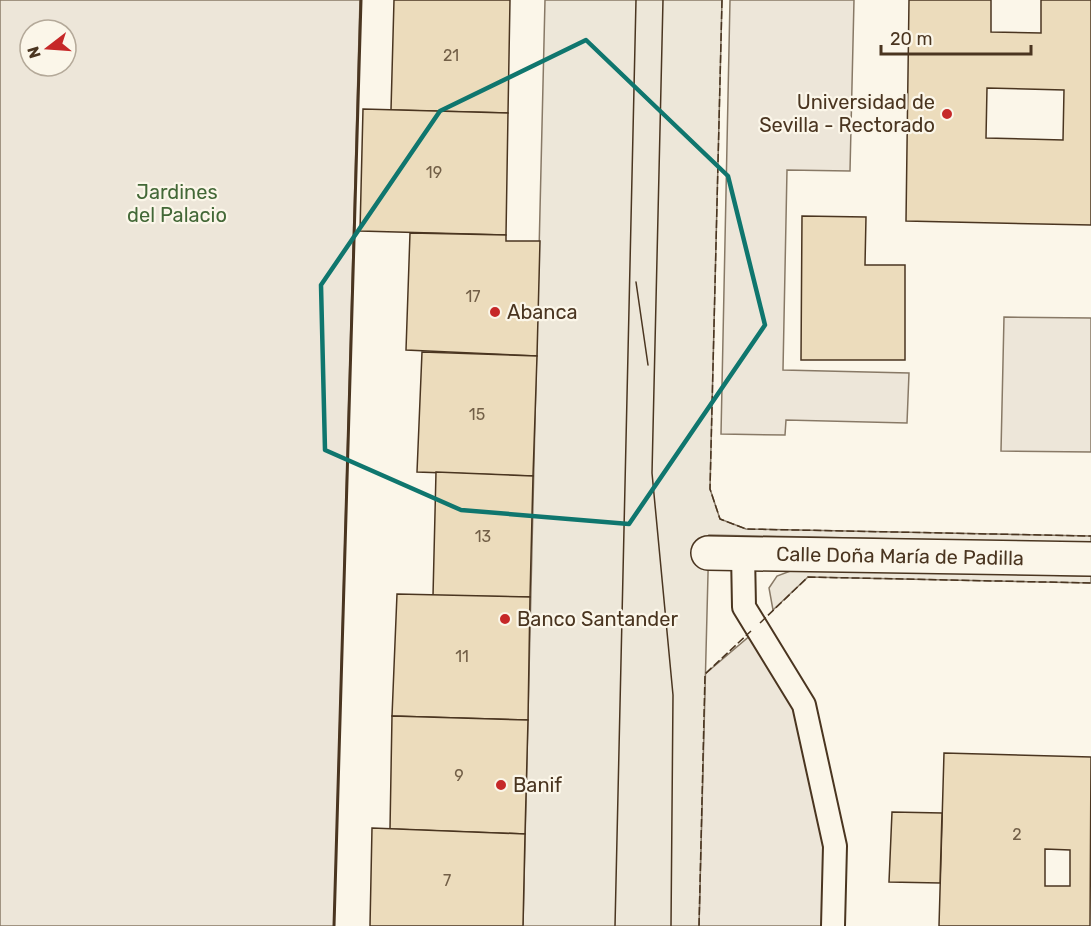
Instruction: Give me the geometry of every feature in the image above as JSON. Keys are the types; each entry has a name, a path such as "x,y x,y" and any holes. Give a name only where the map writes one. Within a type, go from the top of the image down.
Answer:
{"street":[{"name":"Calle Doña María de Padilla","path":"708,553 1091,559"}],"lane":[{"path":"743,553 744,607 804,705 835,846 833,926"}],"highlighted area":[{"path":"586,40 728,176 765,325 629,524 461,510 325,450 321,285 440,111"}],"green space":[{"name":"Jardines del Palacio","path":"0,0 360,0 334,926 0,926"},
{"path":"730,0 854,0 850,171 787,170 783,370 909,373 907,423 786,420 785,435 721,434"},
{"path":"1004,317 1091,318 1091,452 1001,451"},
{"path":"758,629 804,705 835,846 833,926 699,926 705,674"}],"shaded area":[{"path":"545,0 722,0 710,489 720,519 746,529 1091,536 1091,543 709,535 699,926 523,926"},
{"path":"793,570 1091,576 1091,583 808,577 773,610 769,588 777,576"}],"building":[{"path":"394,0 510,0 508,113 391,110"},
{"name":"Universidad de Sevilla - Rectorado","path":"909,0 991,0 991,32 1041,33 1041,0 1091,0 1091,225 906,221","holes":["987,88 1064,90 1063,140 986,138"]},
{"path":"363,109 508,113 506,235 360,231"},
{"path":"802,216 866,217 865,265 905,265 905,360 801,360"},
{"path":"410,233 506,235 506,241 540,241 537,356 406,350"},
{"path":"422,352 537,356 533,476 417,472"},
{"path":"436,472 533,476 530,597 433,596"},
{"path":"397,594 530,597 528,720 392,716"},
{"path":"392,716 528,720 525,834 390,829"},
{"path":"944,753 1091,757 1090,926 939,926","holes":["1045,849 1070,850 1070,886 1045,886"]},
{"path":"892,812 942,813 940,883 889,882"},
{"path":"372,828 525,834 523,926 370,926"}],"tram line":[{"path":"615,926 636,0"},
{"path":"663,0 652,473 673,695 671,926"},
{"path":"636,282 648,365"}],"fence":[{"path":"722,0 710,489 720,519 746,529 1091,536"},
{"path":"760,623 808,577 1091,583"},
{"path":"699,926 705,674 751,631"}],"wall":[{"path":"334,926 361,0"}],"place":[{"name":"Universidad de Sevilla - Rectorado","path":"947,114"},
{"name":"Abanca","path":"495,312"},
{"name":"Banco Santander","path":"505,619"},
{"name":"Banif","path":"501,785"}]}
